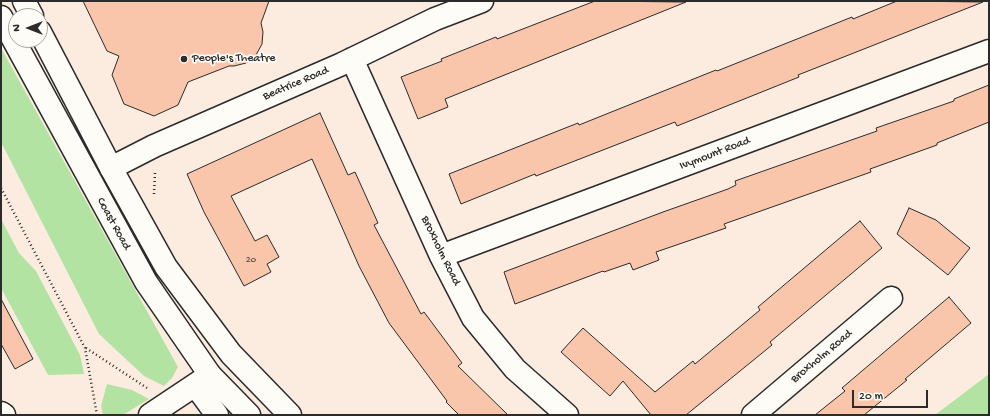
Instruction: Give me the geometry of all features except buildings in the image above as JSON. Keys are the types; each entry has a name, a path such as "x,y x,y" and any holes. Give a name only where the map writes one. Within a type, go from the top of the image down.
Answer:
{"main road":[{"name":"Beatrice Road","path":"111,168 154,146 352,59 435,19 482,1"},
{"name":"Coast Road","path":"1,17 146,282 202,380 249,415"},
{"path":"48,47 111,168 166,267 231,354 290,415"},
{"name":"Ivymount Road","path":"441,256 989,51"},
{"name":"Broxholm Road","path":"352,59 441,256 473,318 515,369 567,415"},
{"name":"Broxholm Road","path":"753,415 891,298"},
{"path":"150,415 202,380 217,415"}],"path":[{"path":"1,188 85,348 97,415"},
{"path":"85,348 152,391 172,400"}],"green space":[{"path":"1,48 178,367 172,378 164,386 144,376 99,334 1,142"},
{"path":"1,219 19,253 36,271 80,355 84,374 48,375 1,288"},
{"path":"989,374 989,415 935,415"},
{"path":"107,384 132,390 149,399 123,415 103,415 101,406"}],"place":[{"name":"People's Theatre","path":"184,59"}]}
